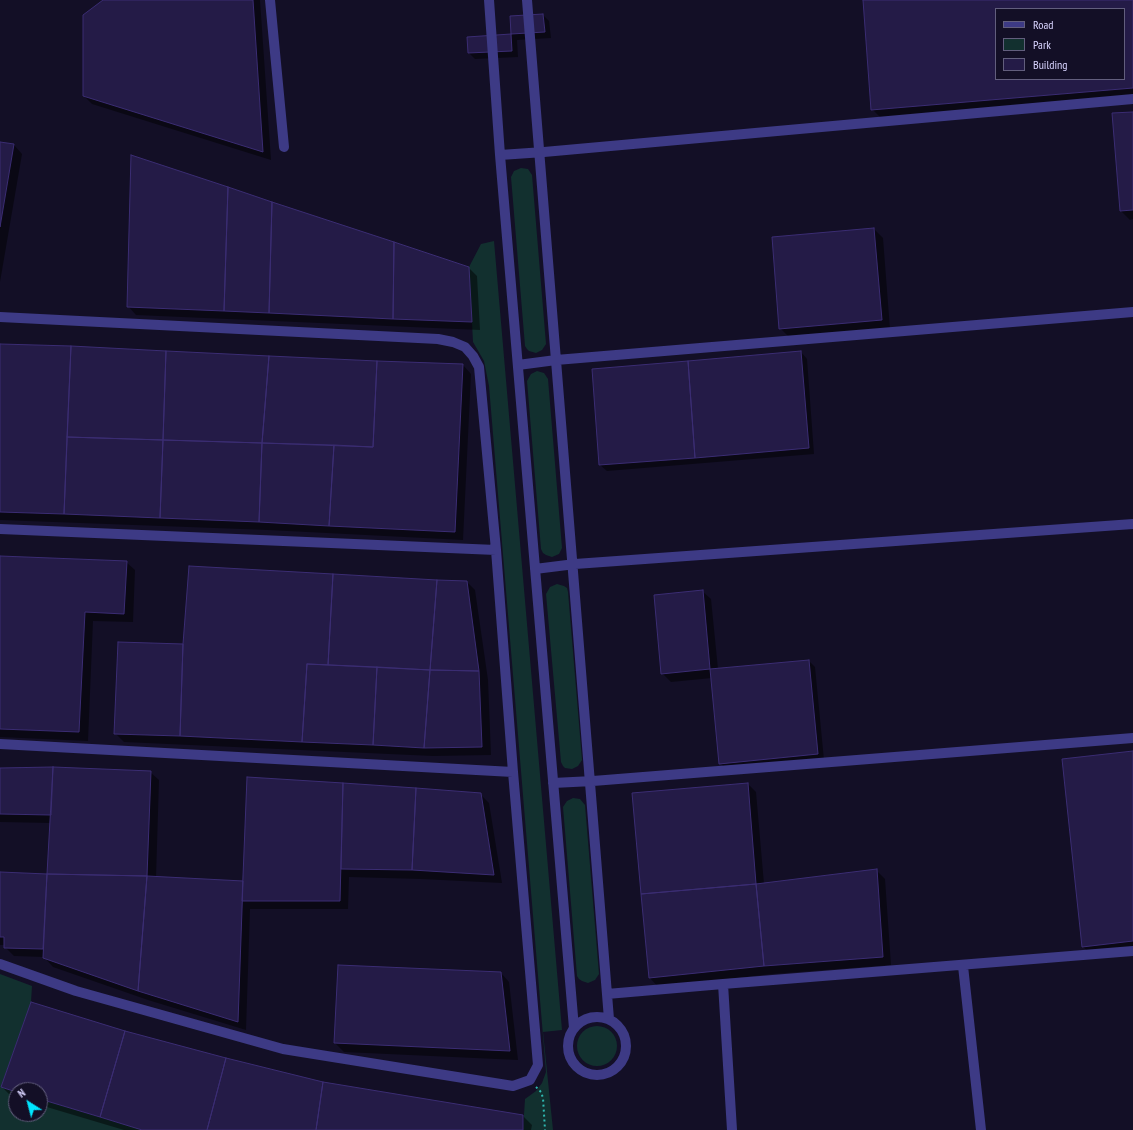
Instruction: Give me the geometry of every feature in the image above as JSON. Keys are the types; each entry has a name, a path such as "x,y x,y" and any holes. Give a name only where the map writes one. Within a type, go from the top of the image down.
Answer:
{"lane":[{"path":"270,0 284,147"},
{"path":"489,0 500,155 574,1028"},
{"path":"527,0 609,1019"},
{"path":"500,155 1133,99"},
{"path":"518,365 556,360 1133,312"},
{"path":"0,317 438,339 453,342 465,347 473,356 479,367 496,550 512,772 538,1065 530,1080 513,1086 283,1049 76,991 0,964"},
{"path":"535,568 572,564 1133,524"},
{"path":"0,529 496,550"},
{"path":"553,783 1133,738"},
{"path":"0,744 512,772"},
{"path":"607,994 1133,951"},
{"path":"963,966 981,1130"},
{"path":"722,984 732,1130"},
{"path":"600,1017 609,1019 618,1025 624,1033 626,1043 626,1053 622,1062 615,1069 606,1074 597,1076 579,1070 573,1063 569,1054 568,1045 574,1028 581,1022 590,1018 600,1017"}],"path":[{"path":"530,1080 541,1092 543,1098 545,1130"}],"green space":[{"path":"521,168 528,169 532,175 546,344 542,350 536,353 529,351 525,346 511,177 514,171"},
{"path":"494,241 562,1030 543,1032 553,1130 523,1130 525,1099 536,1091 542,1083 546,1072 489,386 484,361 473,342 469,267 481,244"},
{"path":"537,371 544,373 548,379 562,548 559,554 552,557 543,553 541,549 527,381 531,374"},
{"path":"557,584 567,588 568,592 582,760 578,766 572,769 565,768 561,762 546,594 550,587"},
{"path":"573,798 580,799 585,805 599,974 595,980 588,983 582,981 577,976 563,807 567,801"},
{"path":"0,974 32,986 31,1002 1,1087 8,1089 8,1122 48,1122 48,1101 142,1130 0,1130"},
{"path":"601,1026 608,1029 614,1035 617,1046 616,1054 608,1063 601,1066 593,1066 586,1063 578,1054 577,1042 580,1035 589,1027"}],"building":[{"path":"103,0 253,0 263,152 83,96 83,15"},
{"path":"863,0 1133,0 1133,88 871,110"},
{"path":"543,14 545,32 511,34 510,16"},
{"path":"511,34 512,51 468,53 467,37"},
{"path":"1133,112 1133,210 1120,211 1112,113"},
{"path":"0,142 14,144 0,227"},
{"path":"131,155 228,187 224,311 127,307"},
{"path":"228,187 272,202 269,313 224,311"},
{"path":"272,202 394,242 393,319 269,313"},
{"path":"874,228 882,320 779,329 772,237"},
{"path":"394,242 469,267 472,322 393,319"},
{"path":"0,344 71,346 64,514 0,512"},
{"path":"71,346 166,351 163,440 67,437"},
{"path":"166,351 269,356 262,443 163,440"},
{"path":"801,351 809,448 695,458 688,361"},
{"path":"269,356 377,361 373,447 262,443"},
{"path":"377,361 463,364 455,532 329,526 334,445 373,447"},
{"path":"688,361 695,458 599,465 592,369"},
{"path":"67,437 163,440 160,518 64,514"},
{"path":"163,440 262,443 259,522 160,518"},
{"path":"262,443 334,445 329,526 259,522"},
{"path":"0,556 127,561 124,614 85,612 79,732 0,729"},
{"path":"189,566 333,574 328,665 307,664 302,742 180,736 183,644"},
{"path":"333,574 437,580 430,670 328,665"},
{"path":"437,580 467,581 479,671 430,670"},
{"path":"703,590 710,669 661,674 654,595"},
{"path":"118,642 183,644 180,736 114,734"},
{"path":"809,660 818,754 719,764 710,669"},
{"path":"307,664 377,667 373,745 302,742"},
{"path":"377,667 430,670 424,748 373,745"},
{"path":"430,670 479,671 482,747 424,748"},
{"path":"1133,751 1133,941 1082,947 1062,759"},
{"path":"53,767 151,771 147,876 47,874"},
{"path":"53,767 51,815 0,814 0,768"},
{"path":"247,777 343,783 340,901 242,901"},
{"path":"343,783 416,788 412,870 341,869"},
{"path":"748,783 756,884 641,894 632,793"},
{"path":"416,788 481,793 494,875 412,870"},
{"path":"877,869 883,957 764,966 756,884"},
{"path":"0,872 47,874 43,949 4,948 4,937 0,937"},
{"path":"47,874 147,876 138,991 43,958"},
{"path":"147,876 243,881 238,1022 138,991"},
{"path":"756,884 764,966 649,978 641,894"},
{"path":"338,965 501,972 510,1051 334,1043"},
{"path":"31,1002 125,1031 100,1117 48,1101 48,1082 8,1082 8,1089 1,1087"},
{"path":"125,1031 226,1058 207,1130 142,1130 100,1117"},
{"path":"226,1058 323,1082 316,1130 207,1130"},
{"path":"323,1082 523,1115 523,1130 316,1130"}]}
